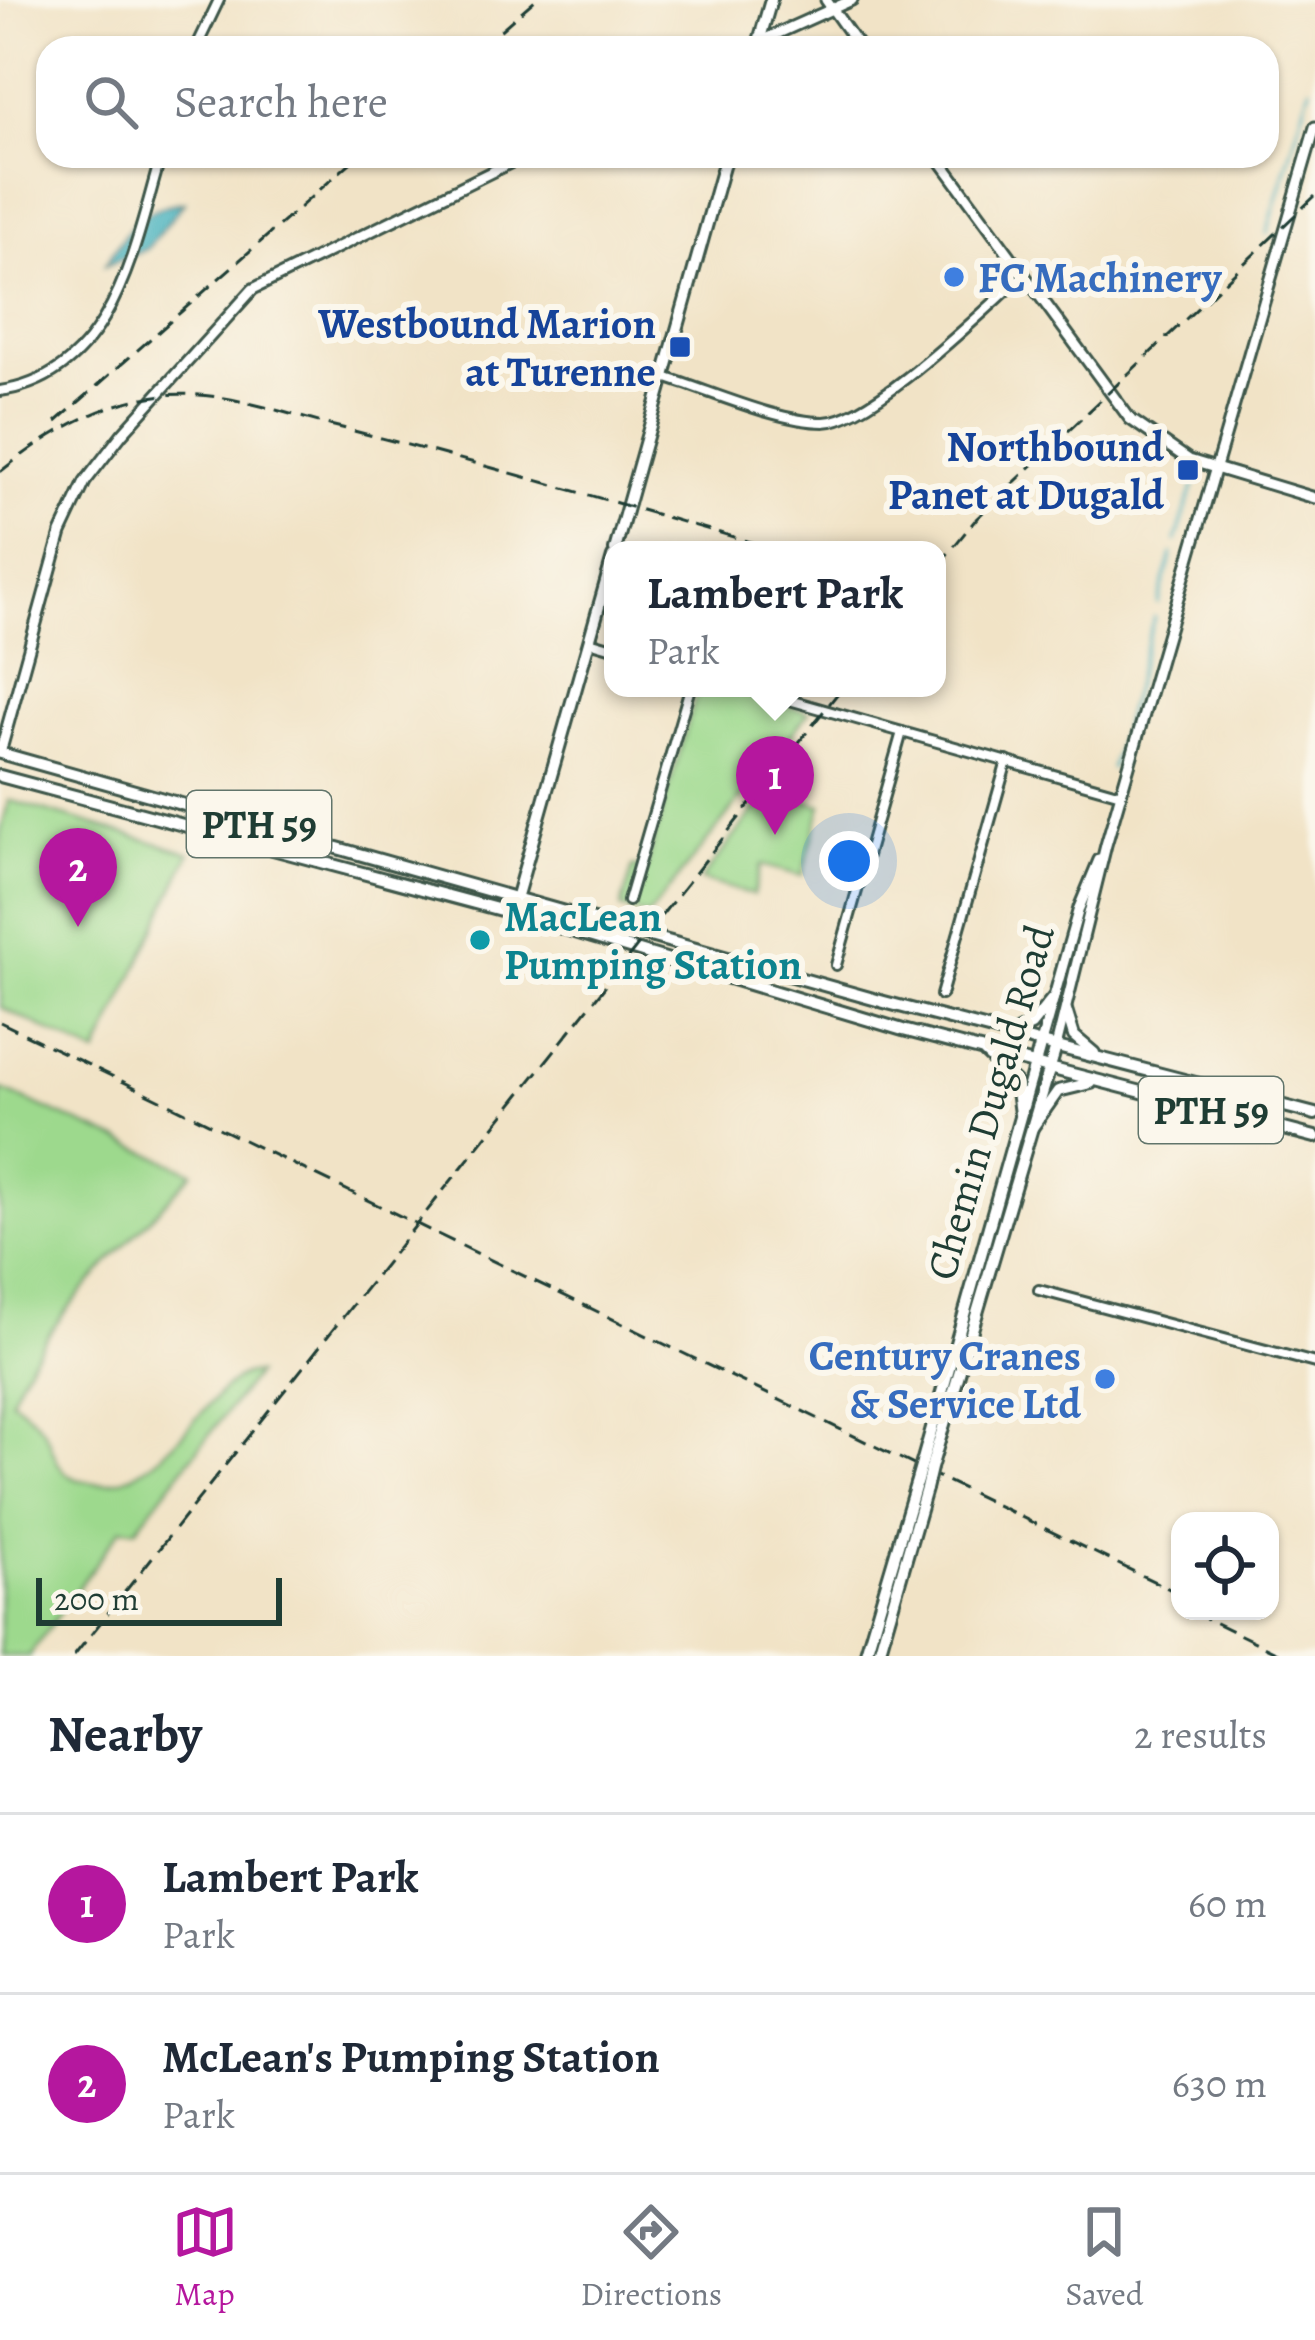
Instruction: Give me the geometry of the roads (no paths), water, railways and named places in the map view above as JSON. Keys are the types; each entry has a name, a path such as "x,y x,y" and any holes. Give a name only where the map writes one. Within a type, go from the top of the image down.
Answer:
{"main road":[{"path":"761,36 771,0"},
{"path":"618,541 723,168"},
{"path":"512,913 604,589"},
{"name":"PTH 59","path":"0,753 1009,1035 1315,1114"},
{"name":"PTH 59","path":"0,776 512,913 983,1051 1315,1137"},
{"path":"1009,1035 1031,1024 1053,998"},
{"path":"1066,1010 1077,1041 1101,1059"},
{"name":"Chemin Dugald Road","path":"878,1656 1041,1043"},
{"name":"Chemin Dugald Road","path":"927,1465 1056,1047"},
{"path":"983,1051 1016,1083 1021,1114"},
{"path":"1033,1128 1063,1088 1106,1083"},
{"name":"Chemin Dugald Road","path":"866,1656 921,1487"}],"street":[{"path":"202,36 219,0"},
{"path":"774,36 829,5 852,0"},
{"path":"829,5 851,36"},
{"name":"Chemin Dugald Road","path":"1056,1047 1106,845 1315,127"},
{"path":"0,391 30,386 64,365 95,335 125,281 158,168"},
{"path":"0,753 62,533 85,482 122,434 254,289 500,168"},
{"path":"946,168 1130,419 1157,442 1217,470 1315,498"},
{"path":"664,377 814,421 847,419 876,401 1023,276"},
{"path":"589,641 604,645"},
{"path":"628,901 687,697"},
{"path":"779,697 1121,794"},
{"path":"836,965 902,732"},
{"path":"941,994 1007,761"},
{"name":"Chemin Dugald Road","path":"1041,1043 1079,908 1106,845"},
{"path":"1039,1290 1315,1364"}],"water":[{"path":"184,202 147,249 105,265 136,222 155,209"}],"waterway":[{"path":"1267,233 1310,87"},
{"path":"1176,541 1195,481"},
{"path":"1158,603 1172,554"},
{"path":"1111,768 1154,617"}],"railway":[{"path":"494,36 535,0"},
{"path":"56,422 344,168"},
{"path":"946,556 977,518 1315,196"},
{"path":"0,472 57,433 119,404 164,395 205,395 266,407 747,541"},
{"path":"74,1656 835,697"},
{"path":"0,1022 1171,1590"},
{"path":"1210,1620 1284,1656"}],"place":[{"name":"FC Machinery","path":"954,277"},
{"name":"Westbound Marion at Turenne","path":"680,347"},
{"name":"Northbound Panet at Dugald","path":"1188,470"},
{"name":"Lambert Park","path":"775,835"},
{"name":"McLean's Pumping Station","path":"78,927"},
{"name":"MacLean Pumping Station","path":"480,940"},
{"name":"Century Cranes & Service Ltd","path":"1105,1379"}]}
